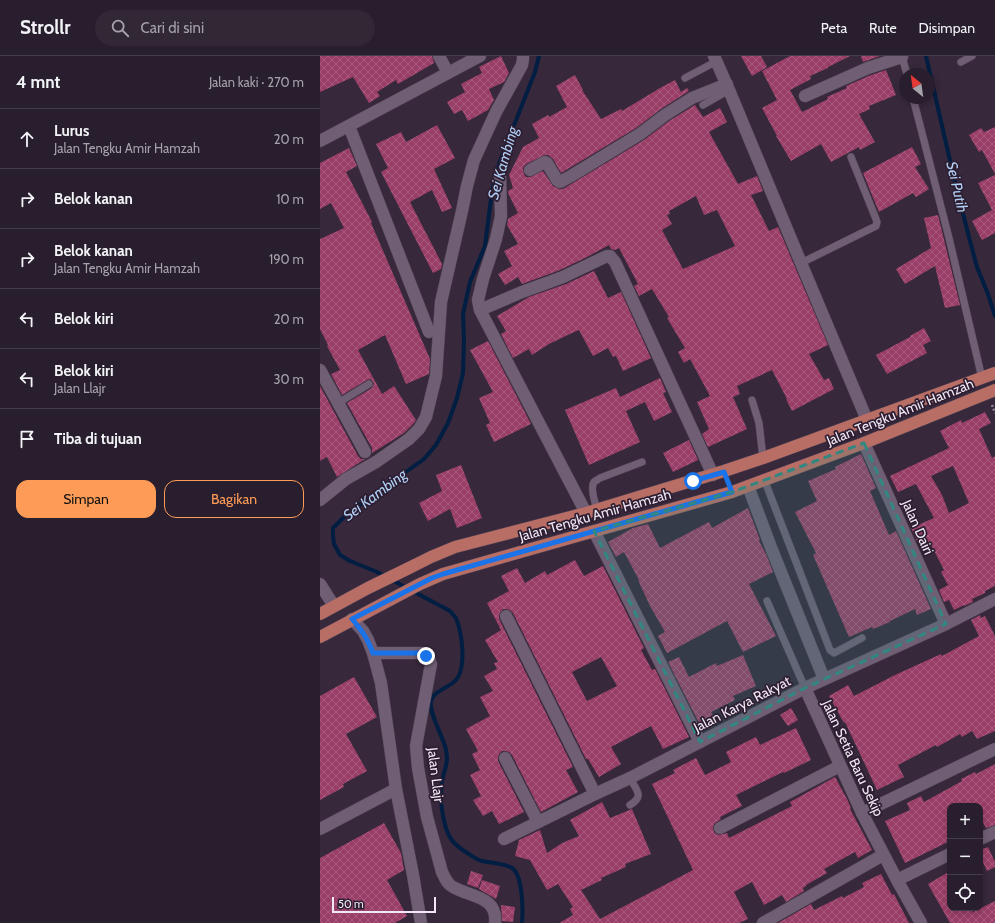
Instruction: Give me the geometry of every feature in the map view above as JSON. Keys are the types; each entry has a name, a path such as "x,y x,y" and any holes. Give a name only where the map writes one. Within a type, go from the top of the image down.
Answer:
{"main road":[{"name":"Jalan Tengku Amir Hamzah","path":"320,614 368,588 455,547 591,511 718,473 988,376"},
{"name":"Jalan Tengku Amir Hamzah","path":"320,637 432,578 458,569 732,492 764,479 864,444 995,390"},
{"path":"718,473 732,492"}],"street":[{"path":"439,56 448,73"},
{"path":"320,141 480,56"},
{"path":"320,500 346,479 376,462 409,439 419,429 426,417 436,376 441,302 467,186 474,160 496,112 522,65 523,56"},
{"path":"804,96 868,68 902,57"},
{"path":"715,59 867,420"},
{"path":"530,170 545,162 560,182 640,134 665,115 692,98 728,87"},
{"path":"349,126 429,332"},
{"path":"500,175 501,216 496,239 478,300 480,310 591,511"},
{"path":"480,310 522,292 563,277 607,256 610,256 615,262 718,473"},
{"path":"320,370 365,452"},
{"name":"Jalan Dairi","path":"864,444 946,624"},
{"path":"748,486 824,679"},
{"path":"594,531 700,742"},
{"path":"320,584 334,606"},
{"name":"Jalan Karya Rakyat","path":"504,839 630,778 805,688 946,624 995,599"},
{"path":"506,616 595,794"},
{"path":"352,619 363,631 368,640 381,683 396,789 414,875 421,923"},
{"name":"Jalan Llajr","path":"373,653 422,653 429,659 431,664 416,746 418,768 427,817 442,872 446,881 453,887 484,900 491,905 496,919 495,923"},
{"name":"Jalan Setia Baru Sekip","path":"805,688 862,813 883,855 921,923"},
{"path":"862,813 995,749"},
{"path":"505,758 538,822"},
{"path":"720,828 840,766"},
{"path":"320,829 396,789"},
{"path":"983,838 995,832"},
{"path":"763,923 883,855"},
{"path":"897,880 947,855"}],"lane":[{"path":"961,62 972,56"},
{"path":"902,57 905,68"},
{"path":"685,78 715,59"},
{"path":"703,105 728,87"},
{"path":"915,104 949,238 988,376"},
{"path":"801,263 876,226 876,219 851,157"},
{"path":"338,403 369,384"},
{"path":"752,400 759,423 763,458"},
{"path":"591,511 593,485 595,482 600,478 642,462"},
{"path":"764,479 830,650 834,653 862,638"},
{"name":"Jalan Setia Baru Sekip","path":"767,601 805,688"},
{"path":"630,778 638,797 637,800 630,805"}],"highlighted area":[{"path":"864,443 946,624 805,688 700,742 594,531 732,492"}],"building":[{"path":"320,56 432,56 434,63 398,84 396,80 377,92 380,96 369,103 353,77 320,92"},
{"path":"501,56 509,73 504,82 489,89 494,100 488,110 468,121 462,110 454,114 447,102 465,92 461,84 482,73 479,67"},
{"path":"741,56 761,56 767,67 752,76"},
{"path":"790,56 850,56 810,76 811,79 790,90 802,112 828,99 827,97 847,88 846,86 886,70 896,95 869,106 870,109 859,114 875,142 860,150 859,147 831,162 821,144 791,161 762,108 777,100 762,71"},
{"path":"861,56 880,56 863,62"},
{"path":"575,75 582,90 601,119 621,109 622,111 675,80 681,92 687,88 689,91 661,109 636,128 561,173 553,159 548,155 545,155 524,166 523,169 526,177 530,177 543,171 553,186 559,189 563,189 644,140 669,121 695,105 703,117 720,108 727,122 709,132 738,184 757,176 763,191 751,195 769,231 778,227 828,345 809,354 824,380 829,378 834,389 792,411 772,370 737,386 740,394 733,397 747,429 708,447 702,434 709,429 697,402 710,396 690,359 684,363 678,352 685,348 652,289 639,296 634,286 638,284 619,248 615,250 611,249 609,245 560,270 522,284 518,277 505,285 498,274 512,266 504,251 518,244 507,225 508,219 518,213 508,193 508,191 513,188 509,175 523,147 539,138 532,124 567,107 556,86","holes":["696,196 704,215 717,210 735,246 683,269 662,230 672,224 667,215 670,214 669,211"]},
{"path":"437,125 455,158 434,169 452,208 442,212 432,190 410,202 442,264 441,269 433,273 381,172 388,168 376,144 401,132 406,142"},
{"path":"995,127 995,174 982,150 979,152 969,135 981,128 984,132"},
{"path":"912,147 921,164 915,167 929,189 916,197 913,193 879,212 863,173"},
{"path":"349,148 357,166 346,172 372,222 371,223 430,359 429,374 406,384 385,335 358,350 382,394 394,386 416,420 404,433 372,453 372,448 347,403 372,388 374,384 371,379 367,380 342,395 331,374 340,370 320,329 320,239 344,228 331,203 320,209 320,163"},
{"path":"995,175 995,233 982,240 972,221 992,210 978,183"},
{"path":"938,215 960,305 945,308 935,266 905,284 896,269 931,248 924,218"},
{"path":"594,271 608,298 621,292 651,358 623,371 616,356 613,357 608,348 593,356 579,330 549,344 532,355 529,349 513,358 501,334 506,331 497,316 529,297 566,284"},
{"path":"924,328 931,341 923,345 927,353 887,374 876,355"},
{"path":"488,341 531,424 494,442 486,425 490,423 479,398 493,392 470,350"},
{"path":"660,378 666,392 663,393 672,412 654,421 645,402 626,411 640,442 589,465 565,410 616,388 620,397"},
{"path":"320,386 358,456 361,459 365,459 337,477 327,457 320,461"},
{"path":"985,412 991,423 979,429 992,458 995,456 995,586 972,599 973,602 954,610 949,600 944,602 939,590 948,585 941,572 944,570 930,543 920,547 911,528 934,518 916,484 898,492 890,476 949,448 940,431 961,420 962,423","holes":["953,466 969,503 949,513 942,495 931,476"]},
{"path":"689,440 698,460 673,472 663,453"},
{"path":"861,454 876,488 870,491 889,535 896,531 931,609 917,615 915,609 890,622 873,629 872,627 849,637 813,555 816,553 795,512 817,501 808,481 836,469 835,467"},
{"path":"461,465 482,518 457,528 450,509 428,521 419,503 442,491 436,475"},
{"path":"748,508 760,540 759,541 773,572 749,584 776,636 743,652 727,621 667,653 658,636 665,632 650,606 639,580 624,552 616,557 608,542 633,528 648,524 660,548 709,522 712,528"},
{"path":"575,560 584,576 603,566 644,648 641,650 652,670 655,669 689,737 663,749 651,726 611,747 621,764 599,777 588,759 586,759 513,613 510,610 503,609 500,612 499,619 573,767 566,770 578,792 541,812 512,755 509,752 502,751 499,754 498,761 524,812 499,824 492,811 483,816 473,800 481,796 470,775 480,770 472,754 478,751 466,729 490,716 480,697 493,691 484,676 497,669 494,663 498,662 485,640 501,630 487,603 509,591 501,576 517,568 525,583 545,571 547,575","holes":["601,657 617,686 587,701 572,672"]},
{"path":"980,615 981,618 985,616 995,636 995,731 977,739 972,731 962,737 960,734 937,747 936,745 898,765 904,777 877,790 845,722 844,723 829,696 848,685 854,696 941,654 942,656 979,636 971,620"},
{"path":"743,655 756,686 733,696 735,700 711,712 715,718 700,725 668,662 679,657 689,677 716,663 717,666"},
{"path":"354,677 377,717 346,734 367,771 343,784 344,787 320,800 320,696"},
{"path":"791,708 798,720 788,726 780,715"},
{"path":"796,728 811,760 736,795 742,806 720,817 721,819 714,824 714,832 719,835 727,833 729,838 792,806 790,802 835,777 872,850 858,858 855,852 824,869 827,873 806,885 803,888 804,891 786,902 782,895 764,905 752,882 734,892 748,919 739,923 559,923 573,915 570,909 573,907 558,884 547,890 530,860 515,856 519,840 540,830 547,853 562,843 579,836 570,820 602,802 610,818 632,809 651,854 625,864 626,867 601,878 602,880 581,890 600,919 693,870 652,784 675,773 673,770 696,758 705,775 731,762 726,752 756,737 760,745"},
{"path":"995,764 995,825 986,828 983,822 983,803 947,803 947,842 905,863 885,821 910,810 907,803 921,796 924,802 962,781 961,779 975,772 976,774"},
{"path":"384,823 401,853 404,870 387,880 407,916 395,923 320,923 320,858"},
{"path":"988,847 995,862 995,867 987,871 983,862 983,849"},
{"path":"471,871 483,875 478,888 467,884"},
{"path":"947,873 947,911 983,911 983,907 995,901 995,923 950,923 928,884"},
{"path":"881,874 892,895 894,894 909,923 778,923 811,904 814,910 842,896 843,898 864,887 862,883"},
{"path":"482,880 500,886 496,899 479,889"},
{"path":"501,905 515,907 513,922 502,921"}],"waterway":[{"name":"Sei Kambing","path":"522,923 522,894 516,872 512,868 505,865 479,860 455,844 447,831 444,820 441,792 447,763 447,755 445,745 432,712 431,701 435,694 453,683 459,674 462,659 462,641 456,618 450,611 377,572 350,561 340,555 334,544 333,528 346,515 424,459 436,445 448,423 457,398 463,373 463,314 470,282 485,246 492,191 500,161 535,72 539,56"},
{"name":"Sei Putih","path":"926,56 970,241 977,267 995,316"}],"route":[{"path":"426,656 422,653 373,653 363,631 352,619 432,578 443,574 732,492 724,472 693,481"}]}
